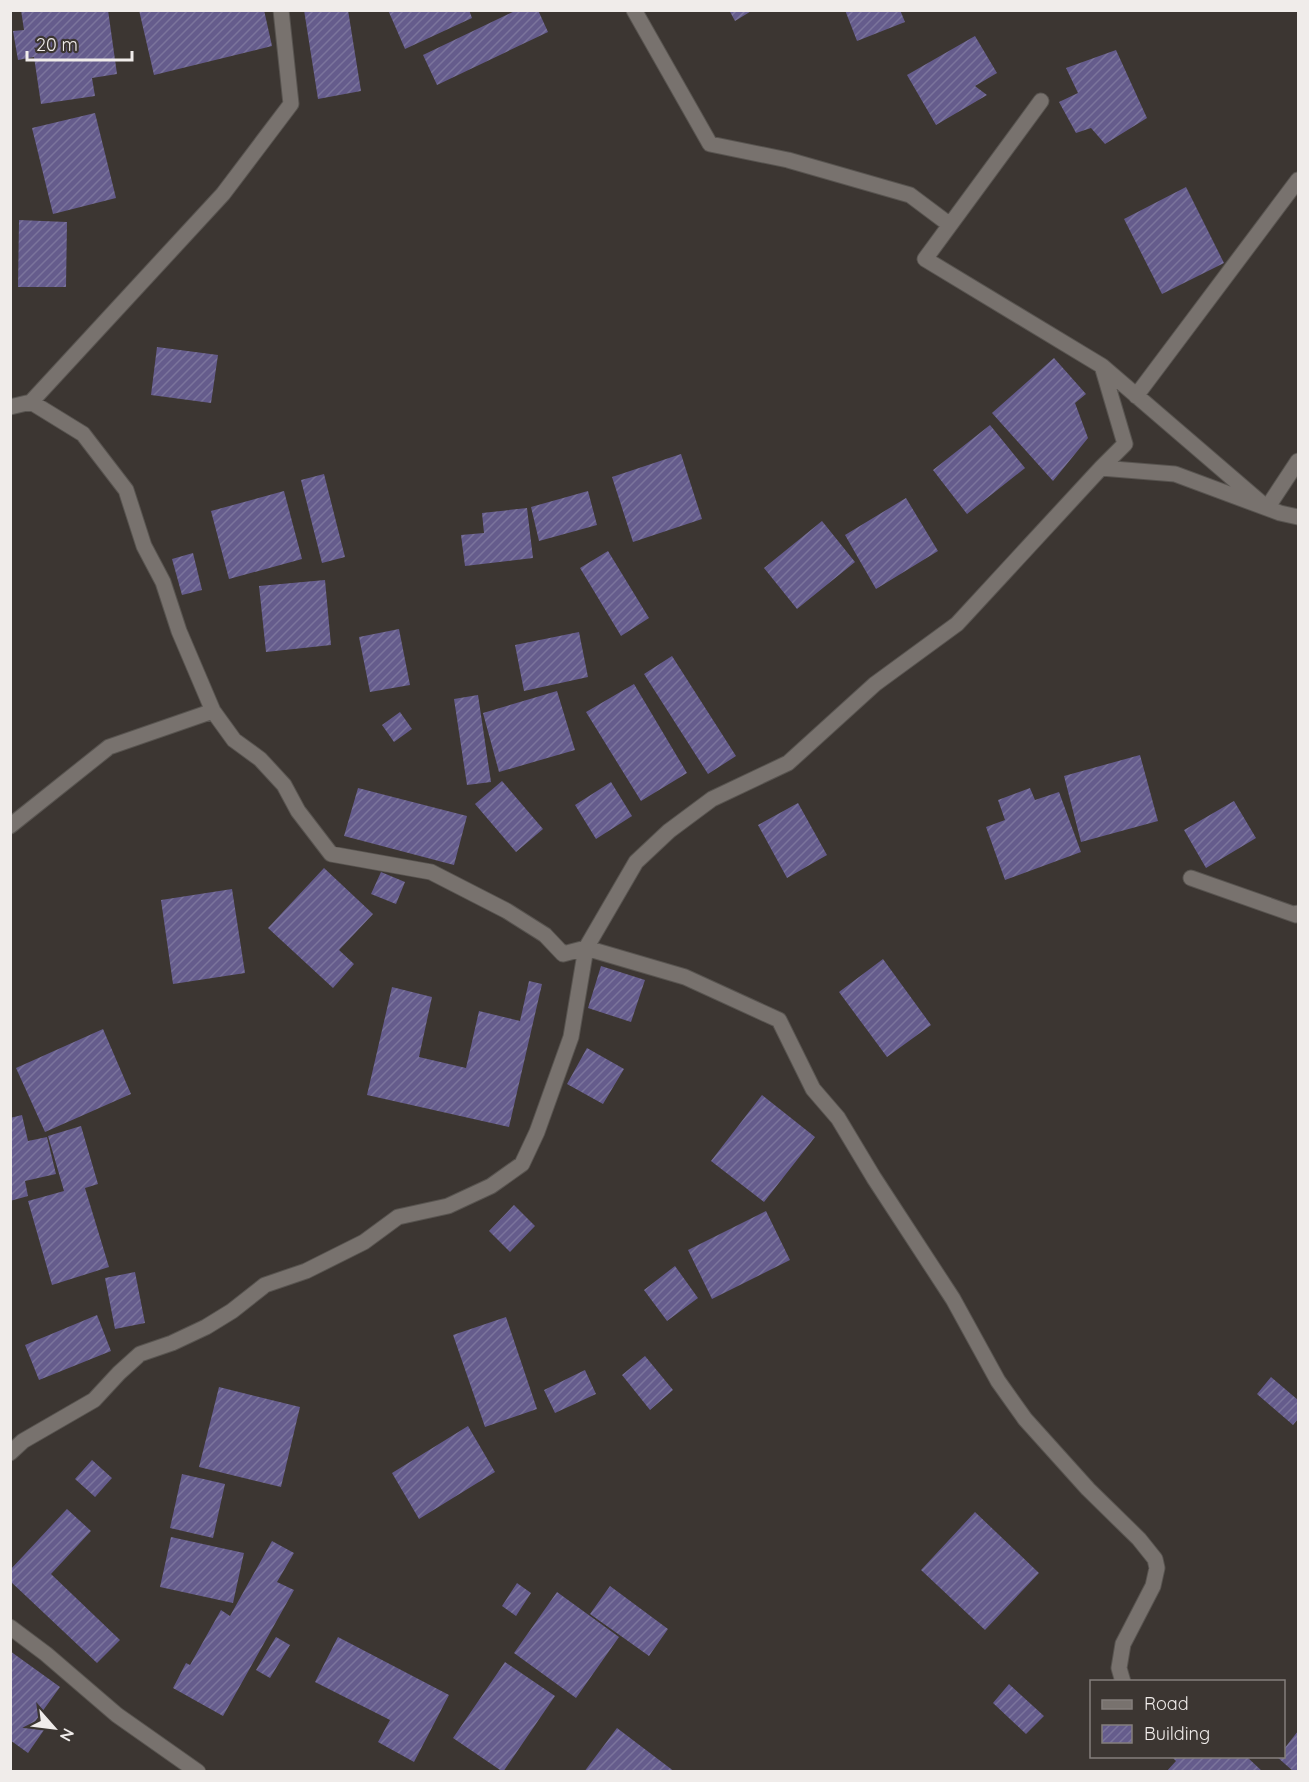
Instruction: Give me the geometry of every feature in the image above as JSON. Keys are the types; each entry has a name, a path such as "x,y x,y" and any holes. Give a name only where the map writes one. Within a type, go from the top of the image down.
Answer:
{"street":[{"path":"10,407 31,402 223,194 291,104 281,10"},
{"path":"634,10 710,144 788,160 910,195 950,225"},
{"path":"1041,101 925,260 1102,366 1267,508"},
{"path":"1136,396 1299,180"},
{"path":"10,1453 23,1441 94,1400 140,1354 206,1328 265,1285 306,1271 364,1242 398,1217 448,1206 490,1186 522,1164 537,1132 571,1037 586,948 636,862 669,831 712,799 788,763 875,684 957,624 1125,444 1102,366"},
{"path":"31,402 83,434 126,489 144,546 163,582 179,631 213,711 234,740 260,759 284,785 298,811 331,854 431,872 507,911 545,935 563,954 586,948 685,976 779,1020 813,1089 838,1118 953,1299 998,1381 1025,1419 1089,1489 1139,1539 1155,1559 1157,1568 1153,1586 1123,1644 1119,1668 1122,1680"},
{"path":"1267,508 1299,461"},
{"path":"1101,468 1174,474 1267,508 1299,517"},
{"path":"10,826 110,747 213,711"},
{"path":"1191,878 1296,915 1299,913"},
{"path":"10,1627 117,1714 198,1772"}],"building":[{"path":"21,10 108,10 117,74 92,78 95,96 41,104 34,57 18,60 13,31 24,30"},
{"path":"139,10 264,10 272,46 154,75"},
{"path":"304,10 348,10 361,91 318,99"},
{"path":"388,10 469,10 472,18 405,49"},
{"path":"517,10 538,10 548,32 437,85 423,55"},
{"path":"729,10 753,10 735,21"},
{"path":"845,10 900,10 905,22 857,41"},
{"path":"975,36 997,73 975,86 987,95 936,125 907,75"},
{"path":"1116,50 1147,118 1105,144 1091,128 1076,133 1059,102 1078,93 1066,68"},
{"path":"95,113 116,198 53,214 32,128"},
{"path":"1186,187 1224,263 1162,294 1124,219"},
{"path":"19,220 67,222 66,287 18,287"},
{"path":"157,347 218,355 211,403 151,395"},
{"path":"1054,358 1086,394 1075,403 1088,438 1053,481 992,413"},
{"path":"990,425 1025,468 967,514 933,470"},
{"path":"681,454 702,519 633,542 612,477"},
{"path":"324,474 345,557 322,563 301,480"},
{"path":"284,491 302,559 229,579 211,511"},
{"path":"588,491 597,525 539,541 531,507"},
{"path":"906,498 938,551 876,589 845,535"},
{"path":"527,508 533,558 465,566 461,535 484,533 482,513"},
{"path":"822,521 855,562 797,609 764,568"},
{"path":"608,551 649,618 621,636 580,568"},
{"path":"193,553 202,590 182,595 172,559"},
{"path":"325,580 331,645 266,652 259,586"},
{"path":"399,629 410,685 370,692 359,637"},
{"path":"579,632 588,677 524,691 515,645"},
{"path":"672,656 736,756 708,774 644,674"},
{"path":"634,684 687,773 641,801 586,712"},
{"path":"557,691 575,750 499,772 483,713"},
{"path":"478,695 491,782 467,785 454,699"},
{"path":"400,712 412,729 394,742 382,725"},
{"path":"1140,755 1158,821 1081,842 1064,776"},
{"path":"502,781 543,829 516,852 475,804"},
{"path":"611,782 632,816 596,839 575,805"},
{"path":"358,788 467,816 454,865 344,836"},
{"path":"1030,788 1035,800 1059,792 1081,852 1005,880 986,827 1005,820 998,800"},
{"path":"1234,801 1256,838 1206,868 1184,830"},
{"path":"798,803 827,855 787,878 758,825"},
{"path":"324,868 373,914 339,950 354,964 333,988 268,928"},
{"path":"381,872 405,882 396,904 371,894"},
{"path":"232,889 245,973 173,984 161,900"},
{"path":"883,959 931,1025 887,1057 839,992"},
{"path":"601,966 645,980 631,1022 588,1008"},
{"path":"529,981 542,984 509,1127 367,1095 392,987 432,997 419,1057 466,1068 479,1011 520,1021"},
{"path":"103,1029 131,1094 45,1132 16,1068"},
{"path":"587,1048 624,1069 603,1104 567,1084"},
{"path":"762,1095 815,1137 764,1202 711,1161"},
{"path":"22,1115 28,1141 47,1137 56,1174 25,1181 28,1196 10,1201 10,1118"},
{"path":"81,1126 98,1184 85,1188 109,1267 52,1285 28,1201 64,1191 48,1136"},
{"path":"514,1205 535,1226 510,1252 489,1231"},
{"path":"766,1211 790,1260 712,1299 688,1250"},
{"path":"675,1266 698,1298 667,1321 644,1290"},
{"path":"135,1272 145,1323 115,1329 105,1278"},
{"path":"97,1315 111,1351 39,1380 25,1345"},
{"path":"506,1317 537,1409 485,1427 453,1335"},
{"path":"645,1356 673,1390 650,1410 622,1375"},
{"path":"585,1370 596,1394 555,1413 544,1390"},
{"path":"1271,1377 1298,1400 1298,1419 1293,1425 1257,1394"},
{"path":"219,1387 300,1407 281,1487 199,1467"},
{"path":"468,1426 495,1472 419,1519 392,1473"},
{"path":"92,1460 112,1478 95,1497 75,1479"},
{"path":"182,1474 225,1484 213,1538 170,1528"},
{"path":"67,1509 91,1531 51,1574 120,1640 97,1663 10,1581 10,1570"},
{"path":"975,1512 1039,1573 985,1630 921,1570"},
{"path":"171,1537 244,1553 233,1603 160,1587"},
{"path":"272,1541 294,1553 277,1582 294,1590 223,1716 173,1688 186,1663 190,1665 221,1610 230,1616"},
{"path":"517,1583 531,1593 516,1616 502,1606"},
{"path":"610,1586 668,1629 649,1656 590,1614"},
{"path":"557,1592 619,1637 576,1698 514,1653"},
{"path":"276,1637 290,1645 270,1678 256,1670"},
{"path":"338,1637 449,1695 414,1762 378,1742 390,1720 315,1682"},
{"path":"10,1651 60,1687 34,1723 44,1730 28,1753 10,1740"},
{"path":"505,1662 555,1696 503,1772 453,1738"},
{"path":"1009,1684 1044,1716 1026,1734 993,1703"},
{"path":"617,1728 675,1772 584,1772"},
{"path":"1298,1731 1298,1772 1294,1772 1278,1758 1285,1758 1285,1748"},
{"path":"1173,1758 1248,1758 1263,1772 1166,1772 1176,1761"}]}
